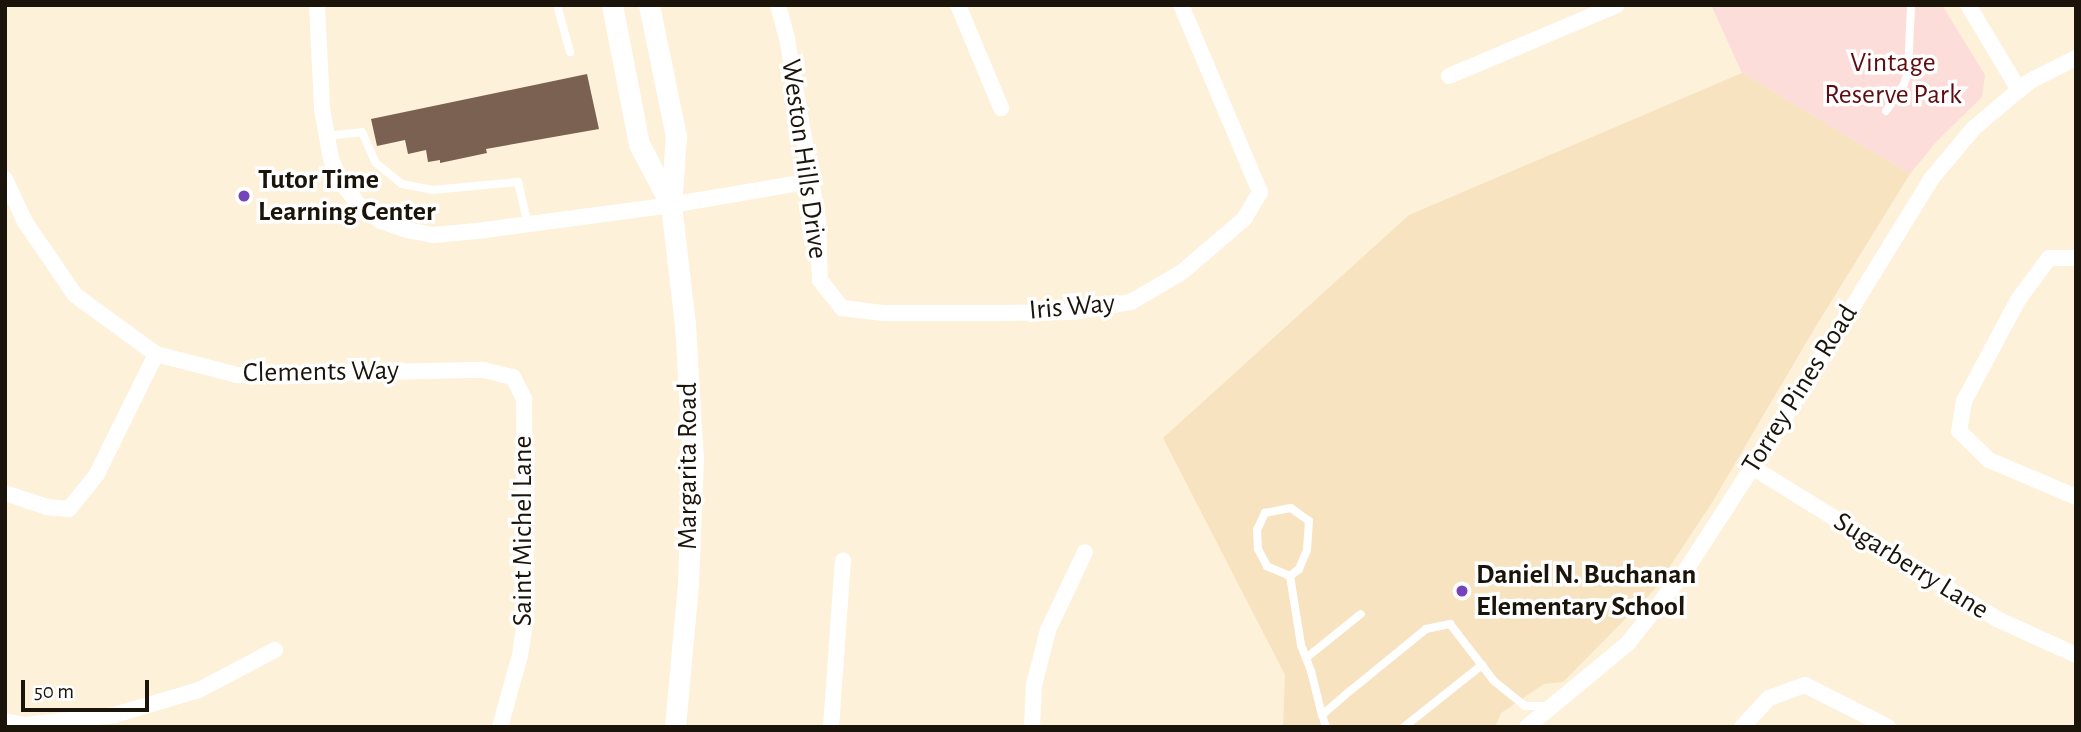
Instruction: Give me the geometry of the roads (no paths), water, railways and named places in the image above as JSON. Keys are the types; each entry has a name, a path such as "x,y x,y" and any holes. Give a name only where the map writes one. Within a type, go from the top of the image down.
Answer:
{"main road":[{"name":"Margarita Road","path":"612,5 639,144 671,205"},
{"path":"641,5 649,6"},
{"name":"Margarita Road","path":"649,6 676,136 671,205 685,325 692,458 688,584 675,727"}],"street":[{"path":"317,5 322,109 331,159 341,182 360,206 381,221 433,235 671,205 811,181"},
{"name":"Weston Hills Drive","path":"778,5 787,38 811,181 817,221 820,280 842,308"},
{"path":"958,5 1001,108"},
{"name":"Iris Way","path":"842,308 883,313 1073,312 1131,302 1182,272 1244,219 1260,192 1181,5"},
{"path":"1449,76 1616,5"},
{"path":"1968,5 2019,90"},
{"name":"Torrey Pines Road","path":"1527,727 1556,706 1628,643 1686,570 1931,179 1975,128 2019,90 2030,81 2076,58"},
{"name":"Clements Way","path":"5,179 25,222 75,295 156,354 237,375 484,370 513,377"},
{"path":"2076,258 2049,258 2018,300 1964,401 1959,431 1989,460 2076,497"},
{"path":"5,493 47,507 69,509 97,474 156,354"},
{"name":"Saint Michel Lane","path":"500,727 520,654 526,615 524,399 513,377"},
{"name":"Sugarberry Lane","path":"1752,467 1997,619 2076,655"},
{"path":"1032,727 1034,685 1048,630 1085,552"},
{"path":"831,727 843,560"},
{"path":"5,721 25,725 114,715 199,690 275,650"},
{"path":"1742,727 1769,698 1805,685 1888,727"}],"lane":[{"path":"557,5 570,52"},
{"path":"1886,111 1905,84 1908,72 1911,5"},
{"path":"326,136 362,132 376,163 402,184 432,190 518,182 528,224"},
{"path":"1291,508 1309,521 1307,550 1299,569 1290,576 1267,566 1258,549 1257,530 1265,513 1291,508"},
{"path":"1290,576 1306,658 1326,727"},
{"path":"1306,658 1361,614"},
{"path":"1322,716 1426,629 1450,624 1494,681 1525,706 1556,706"},
{"path":"1404,727 1482,665"}],"place":[{"name":"Tutor Time Learning Center","path":"244,196"},
{"name":"Daniel N. Buchanan Elementary School","path":"1462,591"}],"park label":[{"name":"Vintage Reserve Park","path":"1893,79"}]}
